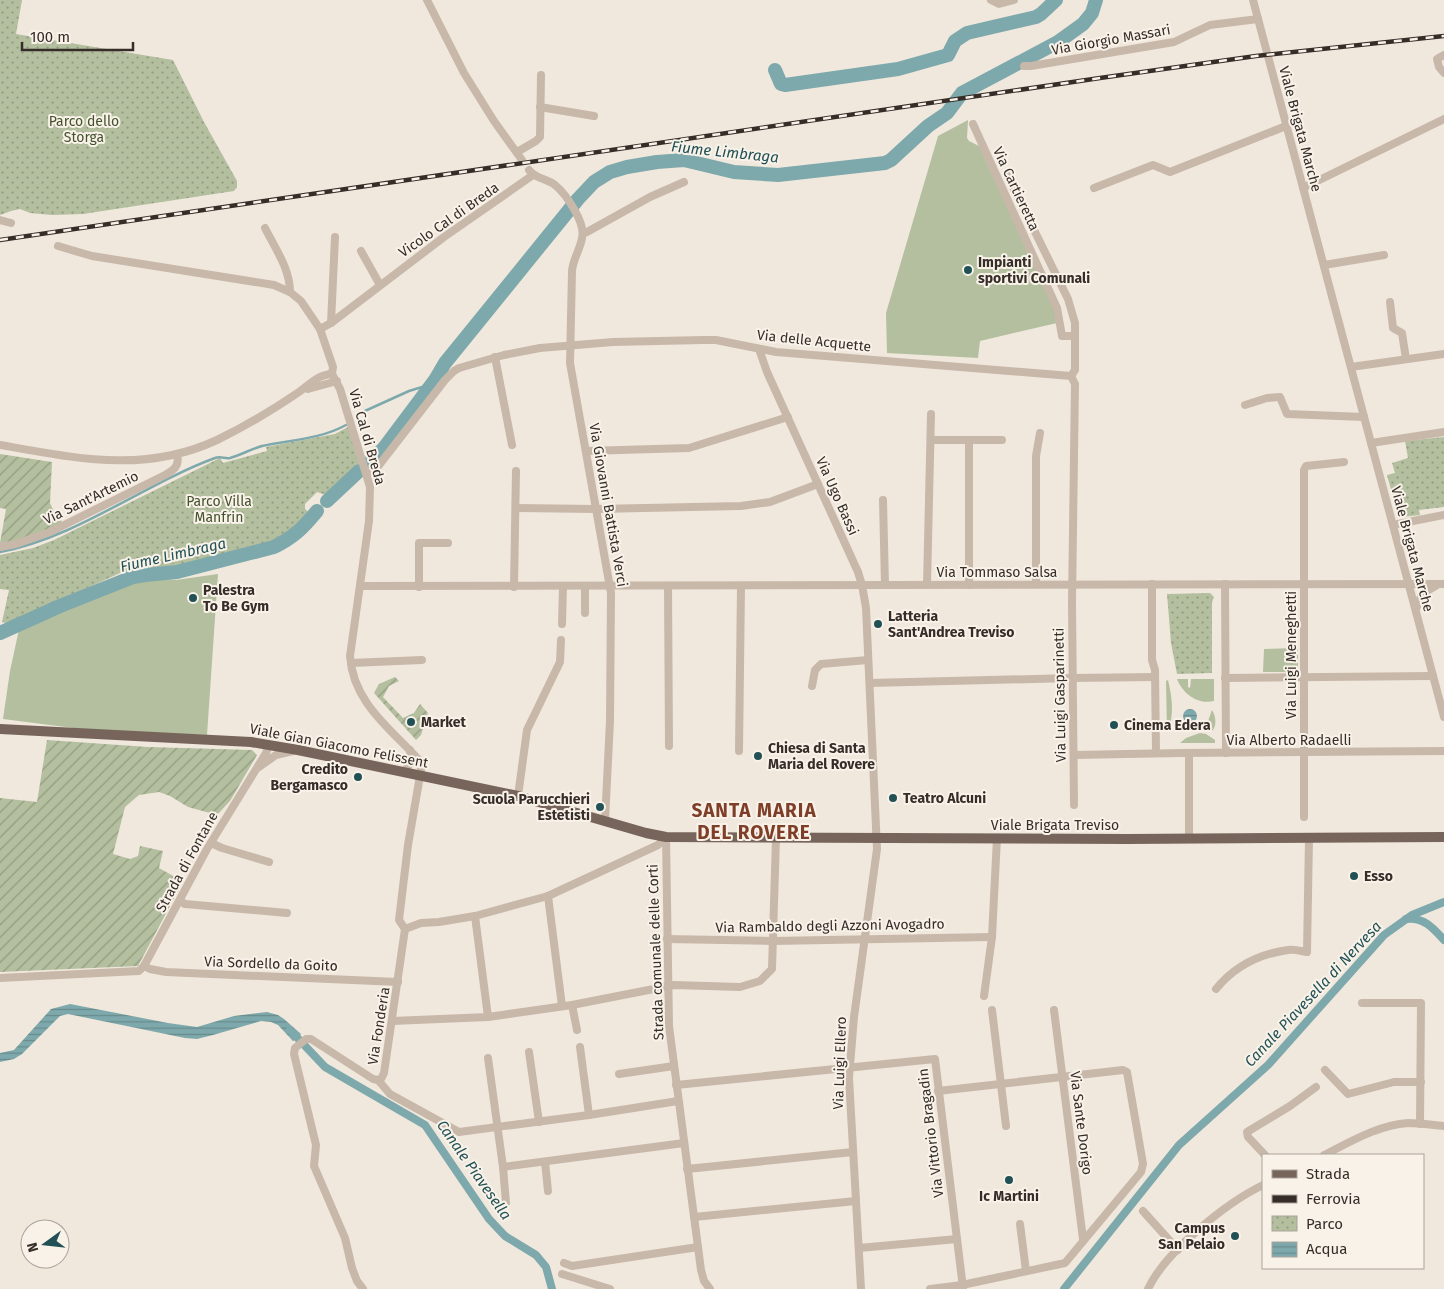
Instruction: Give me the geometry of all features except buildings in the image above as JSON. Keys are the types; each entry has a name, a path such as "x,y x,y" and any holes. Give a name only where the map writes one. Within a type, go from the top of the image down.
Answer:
{"main road":[{"name":"Viale Gian Giacomo Felissent","path":"0,729 232,740 268,745 518,796 666,837"},
{"name":"Viale Brigata Treviso","path":"666,837 877,839 1444,837"}],"street":[{"path":"427,0 464,74 522,160"},
{"path":"991,0 999,4 1014,0"},
{"name":"Viale Brigata Marche","path":"1253,0 1444,717"},
{"name":"Via Giorgio Massari","path":"1024,66 1174,42 1210,25 1258,19"},
{"path":"1444,55 1437,59 1439,67 1444,73"},
{"path":"517,152 536,141 540,136 540,75"},
{"path":"540,107 594,116"},
{"path":"1303,188 1444,119"},
{"name":"Via Cartieretta","path":"973,124 1057,308 1062,336 1075,336"},
{"path":"1094,188 1152,165 1170,172 1286,126"},
{"name":"Vicolo Cal di Breda","path":"320,329 331,323 531,173 554,184 572,207 580,221 583,233"},
{"name":"Via Cartieretta","path":"1007,175 1068,299 1075,322 1075,370 1071,376"},
{"path":"583,233 650,197 684,182"},
{"path":"0,220 10,223"},
{"path":"265,228 287,272 290,292"},
{"name":"Via Giovanni Battista Verci","path":"583,233 572,264 570,344 571,370 611,586 612,671 605,821"},
{"path":"331,323 335,237"},
{"name":"Via Cal di Breda","path":"58,246 92,256 274,285 290,292 305,305 320,329 333,367 332,374 337,381 370,487 370,508 350,656 352,674 360,694 377,716 420,761 421,776"},
{"path":"361,251 380,285"},
{"path":"1324,265 1384,255"},
{"path":"1390,302 1393,328 1402,333 1406,359"},
{"name":"Via delle Acquette","path":"367,474 376,470 450,374 459,368 495,357 540,348 570,344 628,341 716,340 776,352 1071,376"},
{"name":"Via Ugo Bassi","path":"759,349 767,372 862,585 866,608 877,839"},
{"path":"1351,367 1444,354"},
{"path":"495,357 512,445"},
{"path":"0,445 91,459 117,461 178,458 225,436 299,392 322,376 332,374"},
{"path":"1071,376 1075,384 1072,584"},
{"path":"299,392 321,384 337,381"},
{"path":"1245,405 1267,398 1280,397 1287,414 1364,417"},
{"path":"927,585 931,414"},
{"path":"586,451 689,448 788,417"},
{"path":"1371,443 1444,432"},
{"path":"1036,584 1036,456 1040,434"},
{"path":"931,440 1002,440"},
{"path":"969,440 969,585"},
{"name":"Via Sant'Artemio","path":"0,547 27,541 67,524 165,475 176,468 178,458"},
{"name":"Via Luigi Meneghetti","path":"1304,817 1304,467 1344,462"},
{"path":"514,587 516,471"},
{"path":"516,508 596,509 755,505 782,498 818,484"},
{"path":"883,500 885,585"},
{"path":"1393,525 1444,514"},
{"path":"419,587 419,543 448,543"},
{"name":"Via Luigi Gasparinetti","path":"1072,584 1074,805"},
{"path":"1152,584 1152,660 1156,677 1156,753"},
{"path":"1225,584 1226,753"},
{"path":"1416,611 1422,594 1441,584"},
{"name":"Via Tommaso Salsa","path":"360,586 1441,584"},
{"path":"562,624 563,586"},
{"path":"585,586 585,613"},
{"path":"668,586 670,746"},
{"path":"739,751 741,586"},
{"path":"518,796 527,730 560,662 561,640"},
{"path":"351,663 422,660"},
{"path":"812,686 814,670 820,664 868,660"},
{"path":"1225,678 1433,676"},
{"path":"870,683 1156,677"},
{"name":"Strada di Fontane","path":"144,966 211,843 268,745"},
{"path":"254,772 276,755 298,750"},
{"path":"404,772 411,762 410,750"},
{"name":"Via Alberto Radaelli","path":"1074,755 1444,751"},
{"path":"1189,753 1189,838"},
{"path":"421,776 408,845 399,920 406,929 421,923 475,916 548,896 658,845 666,837"},
{"name":"Strada comunale delle Corti","path":"666,837 669,1026 702,1275 710,1289"},
{"path":"392,1021 488,1017 572,1005 668,985 732,987 755,983 766,976 772,969 776,838"},
{"path":"984,996 992,937 997,838"},
{"path":"1216,989 1246,962 1289,950 1307,952 1309,838"},
{"name":"Via Luigi Ellero","path":"862,1289 849,1066 877,839"},
{"path":"211,843 269,862"},
{"path":"548,896 562,1006"},
{"path":"180,901 185,904 287,913"},
{"path":"475,916 488,1017"},
{"name":"Via Fonderia","path":"363,1289 357,1281 346,1240 314,1166 316,1145 313,1126 296,1070 294,1048 306,1039 311,1038 373,1079 381,1079 384,1073 406,929"},
{"name":"Via Rambaldo degli Azzoni Avogadro","path":"668,939 773,941 992,937"},
{"path":"0,978 133,973 139,971 144,966"},
{"name":"Via Sordello da Goito","path":"144,966 166,972 398,982"},
{"path":"1362,1003 1421,1003 1420,1124"},
{"path":"572,1005 577,1030"},
{"path":"992,1010 1006,1126"},
{"name":"Via Sante Dorigo","path":"1054,1010 1084,1239"},
{"path":"580,1047 590,1115"},
{"path":"529,1052 539,1122"},
{"path":"488,1058 506,1202"},
{"name":"Via Vittorio Bragadin","path":"849,1066 935,1059 963,1287"},
{"path":"619,1074 674,1066"},
{"path":"676,1084 849,1066"},
{"path":"930,1289 963,1287 1065,1263 1141,1172 1143,1164 1128,1072 1123,1070 938,1091"},
{"path":"1326,1070 1348,1094 1394,1082 1420,1082"},
{"path":"378,1080 390,1094 459,1132 590,1115 678,1101"},
{"path":"1264,1154 1248,1137 1248,1132 1316,1087"},
{"path":"1326,1154 1381,1129 1399,1124 1444,1126"},
{"path":"503,1167 684,1143"},
{"path":"687,1169 853,1152"},
{"path":"545,1162 548,1190"},
{"path":"1148,1289 1160,1270 1205,1224 1224,1208 1262,1186"},
{"path":"694,1217 856,1201"},
{"path":"1143,1211 1178,1250"},
{"path":"1020,1224 1026,1272"},
{"path":"859,1248 957,1239"},
{"path":"564,1264 572,1266 698,1247"},
{"path":"562,1274 610,1289"}],"green space":[{"name":"Parco dello Storga","path":"0,0 22,0 16,34 173,60 204,122 237,181 237,187 234,191 83,214 52,215 30,213 20,209 0,215"},
{"name":"Impianti sportivi Comunali","path":"968,120 967,138 979,146 1059,320 1057,323 980,341 978,358 887,353 886,313 938,136"},
{"name":"Parco Villa Manfrin","path":"348,427 360,463 356,465 358,469 326,495 317,492 305,504 305,509 311,514 282,539 186,567 165,571 142,569 120,573 10,624 2,622 9,590 0,589 0,555 33,548 54,540 220,458 223,463 267,451 266,447 335,434"},
{"path":"1444,437 1444,507 1419,510 1420,515 1401,517 1398,515 1387,475 1395,473 1392,463 1408,458 1405,441"},
{"path":"0,454 52,462 50,503 55,514 58,515 63,524 13,542 0,543 6,509 0,508"},
{"path":"218,574 207,735 89,730 3,719 10,671 20,625 94,596 150,578 176,580"},
{"path":"1210,593 1214,597 1212,602 1212,673 1177,674 1171,643 1167,594"},
{"path":"1298,648 1298,672 1263,672 1264,649"},
{"path":"395,677 399,681 389,686 383,697 403,718 414,713 420,704 428,713 421,735 416,740 374,693 379,684"},
{"path":"1177,679 1188,679 1188,687 1190,688 1191,679 1214,679 1214,701 1197,700 1187,694"},
{"path":"1168,680 1172,700 1172,713 1167,732 1166,681"},
{"path":"1212,710 1215,726 1212,731 1208,721"},
{"path":"1200,733 1206,734 1215,740 1215,743 1180,743 1186,738"},
{"path":"47,740 148,747 252,750 257,755 230,801 217,815 188,807 170,796 159,792 139,795 125,807 113,854 130,859 138,856 140,846 163,851 159,868 175,877 172,885 179,889 138,966 0,972 0,798 37,802"}],"water":[{"path":"1190,709 1195,711 1197,716 1195,721 1190,723 1185,721 1183,716 1185,711"},
{"path":"70,1004 197,1027 234,1016 267,1012 278,1015 301,1034 293,1041 278,1025 261,1021 197,1039 185,1038 68,1014 60,1016 22,1054 14,1059 0,1062 0,1053 14,1050 51,1009"}],"waterway":[{"name":"Fiume Limbraga","path":"775,70 781,84 785,85 898,69 948,55 955,41 967,33 1036,17 1056,0"},
{"name":"Fiume Limbraga","path":"368,464 384,448 435,380 445,363 578,199 594,182 610,172 627,167 684,160 734,172 778,175 885,163 891,160 928,126 947,113 962,93 1058,42 1083,24 1092,13 1096,0"},
{"path":"356,415 409,391 432,384"},
{"path":"0,552 29,545 56,535 188,469 215,458 230,458 262,446 316,436 346,425"},
{"name":"Fiume Limbraga","path":"327,501 359,471"},
{"name":"Fiume Limbraga","path":"0,633 60,606 133,577 177,572 274,547 298,532 317,511"},
{"name":"Canale Piavesella di Nervesa","path":"1064,1289 1179,1145 1268,1065 1384,935 1412,915 1444,902"},
{"name":"Canale Piavesella di Nervesa","path":"1406,919 1423,922 1444,940"},
{"name":"Canale Piavesella","path":"290,1030 325,1067 425,1125 489,1219 505,1236 536,1255 546,1267 552,1289"}],"railway":[{"path":"0,240 1100,78 1256,56 1444,36"}],"place":[{"name":"Impianti sportivi Comunali","path":"968,270"},
{"name":"Palestra To Be Gym","path":"193,598"},
{"name":"Latteria Sant'Andrea Treviso","path":"878,624"},
{"name":"Market","path":"411,722"},
{"name":"Cinema Edera","path":"1114,725"},
{"name":"Chiesa di Santa Maria del Rovere","path":"758,756"},
{"name":"Credito Bergamasco","path":"358,777"},
{"name":"Teatro Alcuni","path":"893,798"},
{"name":"Scuola Parucchieri Estetisti","path":"600,807"},
{"name":"Esso","path":"1354,876"},
{"name":"Ic Martini","path":"1009,1180"},
{"name":"Campus San Pelaio","path":"1235,1236"}],"district":[{"name":"SANTA MARIA DEL ROVERE","path":"754,821"}]}
